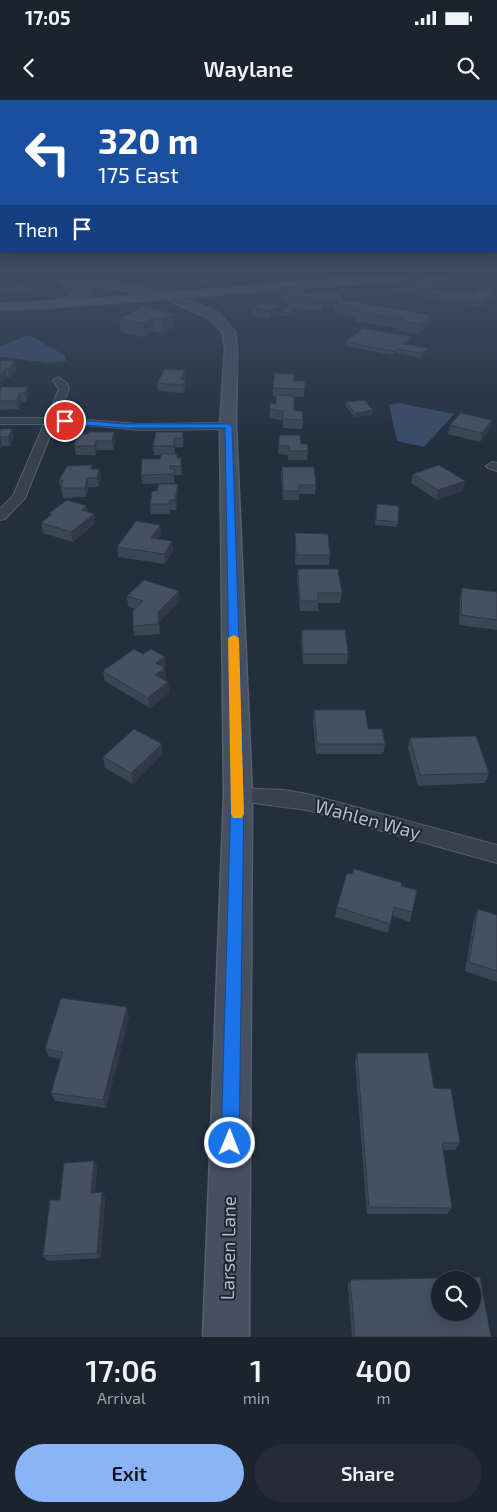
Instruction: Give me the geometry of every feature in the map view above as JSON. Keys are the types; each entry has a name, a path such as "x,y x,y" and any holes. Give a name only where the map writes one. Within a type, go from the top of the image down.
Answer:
{"main road":[{"name":"Larsen Lane","path":"226,1337 238,795 228,426 231,349 228,331"}],"street":[{"path":"0,516 19,498 52,421 64,390 63,385 58,380"},
{"path":"0,421 52,421 140,427 228,426"},
{"name":"Wahlen Way","path":"238,795 284,798 307,802 497,854"}],"water":[{"path":"29,335 64,355 66,361 48,363 0,357 0,346"},
{"path":"399,403 454,414 424,447 397,441 389,405"}],"building":[{"path":"359,331 378,331 411,337 403,344 428,348 422,353 396,349 394,351 345,342"},
{"path":"0,360 14,361 8,369 0,373"},
{"path":"165,369 185,370 181,379 186,379 183,385 157,383"},
{"path":"275,373 294,374 294,381 305,381 305,389 273,388"},
{"path":"2,387 27,387 25,393 20,393 16,401 0,401"},
{"path":"276,395 294,396 294,411 302,411 303,420 283,419 283,411 270,409 270,403 276,404"},
{"path":"364,400 373,410 355,413 346,402"},
{"path":"461,413 492,420 482,433 450,425"},
{"path":"0,429 12,429 8,437 0,437"},
{"path":"89,432 114,432 112,441 96,441 94,446 74,446 78,434 88,434"},
{"path":"156,432 183,432 182,438 175,438 174,446 153,446"},
{"path":"279,435 300,435 301,444 307,444 308,451 289,451 289,446 279,445"},
{"path":"161,454 177,454 177,458 181,458 181,466 170,466 170,469 174,469 174,474 141,475 142,459 161,459"},
{"path":"92,465 91,469 99,469 97,478 87,478 85,488 61,488 63,480 59,480 67,466"},
{"path":"439,465 465,481 438,490 413,474"},
{"path":"282,467 314,467 316,485 299,485 299,491 283,491"},
{"path":"159,484 178,484 175,500 170,500 169,504 150,504 152,491 157,491"},
{"path":"67,500 87,506 81,510 94,514 71,532 41,523 52,514 49,513"},
{"path":"377,504 399,506 398,522 376,520"},
{"path":"136,521 160,525 151,538 172,541 164,554 117,547"},
{"path":"295,533 328,534 330,555 296,555"},
{"path":"298,569 338,569 342,593 318,593 318,601 300,601"},
{"path":"144,580 179,591 158,612 158,624 133,626 133,611 143,601 127,596"},
{"path":"462,588 497,592 497,620 461,615"},
{"path":"302,630 345,630 348,654 303,654"},
{"path":"134,649 143,654 151,649 165,657 156,663 165,668 155,675 168,682 148,698 103,671"},
{"path":"314,710 365,710 368,729 382,729 385,744 317,744"},
{"path":"134,729 162,744 131,773 103,757"},
{"path":"476,736 489,773 420,775 410,738"},
{"path":"354,869 402,883 401,886 417,890 412,912 394,907 390,924 337,907 347,873 352,874"},
{"path":"478,909 497,915 497,971 469,962"},
{"path":"61,998 127,1007 103,1100 51,1093 63,1052 45,1049"},
{"path":"357,1053 428,1053 434,1088 451,1089 460,1143 442,1143 452,1208 369,1207"},
{"path":"94,1161 91,1193 102,1192 97,1253 43,1256 50,1200 60,1200 64,1163"},
{"path":"431,1278 431,1321 481,1321 481,1282 491,1337 355,1337 350,1280"}],"slow traffic":[{"path":"234,638 237,814"}],"route":[{"path":"65,421 140,427 228,426 238,795 230,1143"}]}
